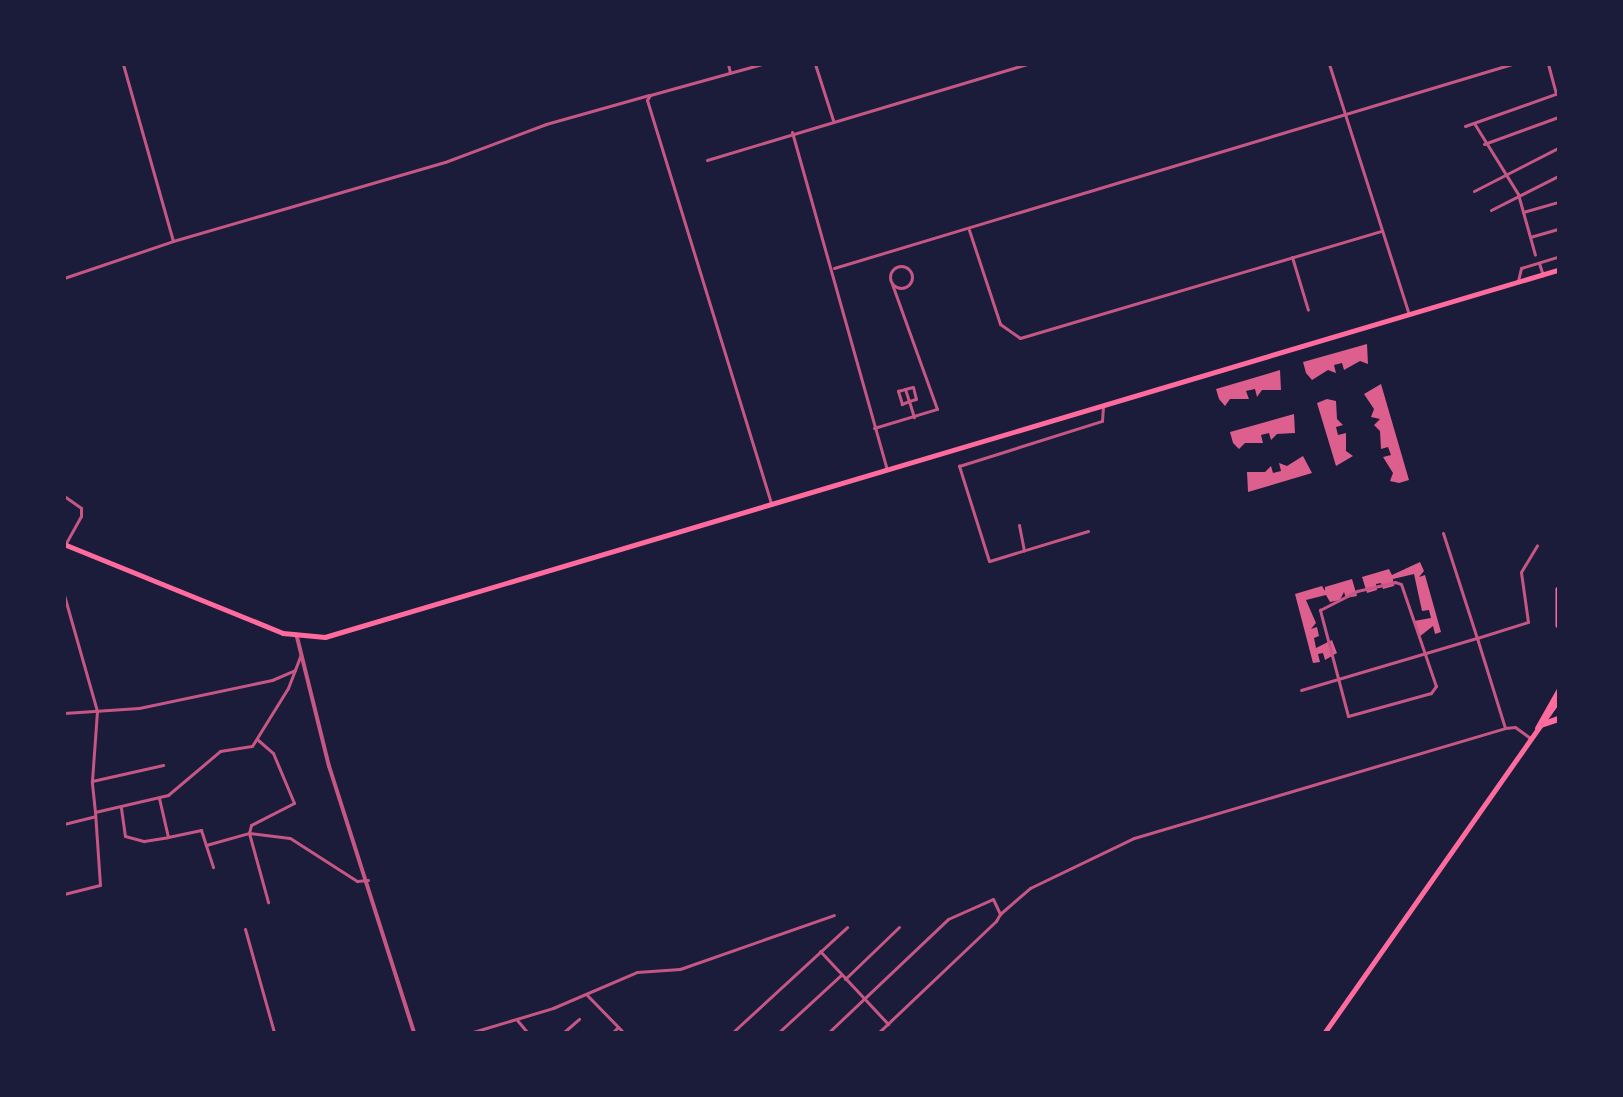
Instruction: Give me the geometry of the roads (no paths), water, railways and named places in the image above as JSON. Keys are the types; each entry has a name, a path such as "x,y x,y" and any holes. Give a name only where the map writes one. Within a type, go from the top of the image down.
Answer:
{"highway":[{"path":"1539,726 1558,720"}],"main road":[{"path":"65,545 297,637 325,636 1558,270"},
{"path":"1558,589 1558,623"},
{"path":"1539,726 1558,691"},
{"path":"1325,1032 1558,701"}],"street":[{"path":"123,64 173,241"},
{"path":"728,64 730,73"},
{"path":"64,278 173,241 650,95 762,64"},
{"path":"815,64 834,120"},
{"path":"707,160 792,132 1028,64"},
{"path":"1329,64 1381,231 1410,315"},
{"path":"834,268 969,230 1345,117 1512,64"},
{"path":"1465,126 1557,94 1548,64"},
{"path":"650,95 648,109 771,503"},
{"path":"1484,144 1558,117"},
{"path":"1474,123 1484,144 1518,194 1535,255"},
{"path":"792,132 834,268 874,428 887,469"},
{"path":"1474,191 1558,148"},
{"path":"1491,210 1518,194 1558,176"},
{"path":"1523,212 1558,202"},
{"path":"1530,237 1558,229"},
{"path":"969,230 1000,324 1020,338 1381,231"},
{"path":"1292,256 1308,310"},
{"path":"1517,283 1521,268 1558,259"},
{"path":"1539,263 1543,275"},
{"path":"874,428 937,409 892,284 894,269 909,270 908,285 892,284"},
{"path":"913,387 916,399 909,401 902,404 898,392 913,387"},
{"path":"905,389 914,417"},
{"path":"1088,531 1024,551 987,559 959,466 1102,421 1103,405"},
{"path":"64,496 81,508 81,516 65,545"},
{"path":"1019,525 1024,551"},
{"path":"1443,533 1505,728"},
{"path":"1300,690 1528,622 1521,572 1537,545"},
{"path":"1401,584 1427,653 1436,681 1433,691 1359,716 1346,713 1320,610 1357,591 1401,584"},
{"path":"64,595 97,711 92,781 100,885 64,894"},
{"path":"297,637 329,766 368,880 414,1032"},
{"path":"64,824 159,798 193,779 212,756 258,740 301,654"},
{"path":"64,713 139,708 272,680 295,670"},
{"path":"879,1032 1000,914 1030,888 1134,838 1505,728 1515,727 1530,738"},
{"path":"258,740 273,753 294,803 251,825 249,833 268,902"},
{"path":"92,781 163,765"},
{"path":"159,798 168,837"},
{"path":"121,808 124,836 144,842 201,830 213,867"},
{"path":"206,845 249,833 290,838 357,881 368,880"},
{"path":"829,1032 948,919 993,899 1000,914"},
{"path":"473,1032 587,995 637,972 680,969 834,915"},
{"path":"733,1032 847,927"},
{"path":"845,979 899,927"},
{"path":"245,929 274,1032"},
{"path":"820,951 888,1024"},
{"path":"779,1032 841,975"},
{"path":"587,995 623,1032"},
{"path":"517,1019 527,1032"},
{"path":"564,1032 579,1019"},
{"path":"613,1032 618,1028"}]}
